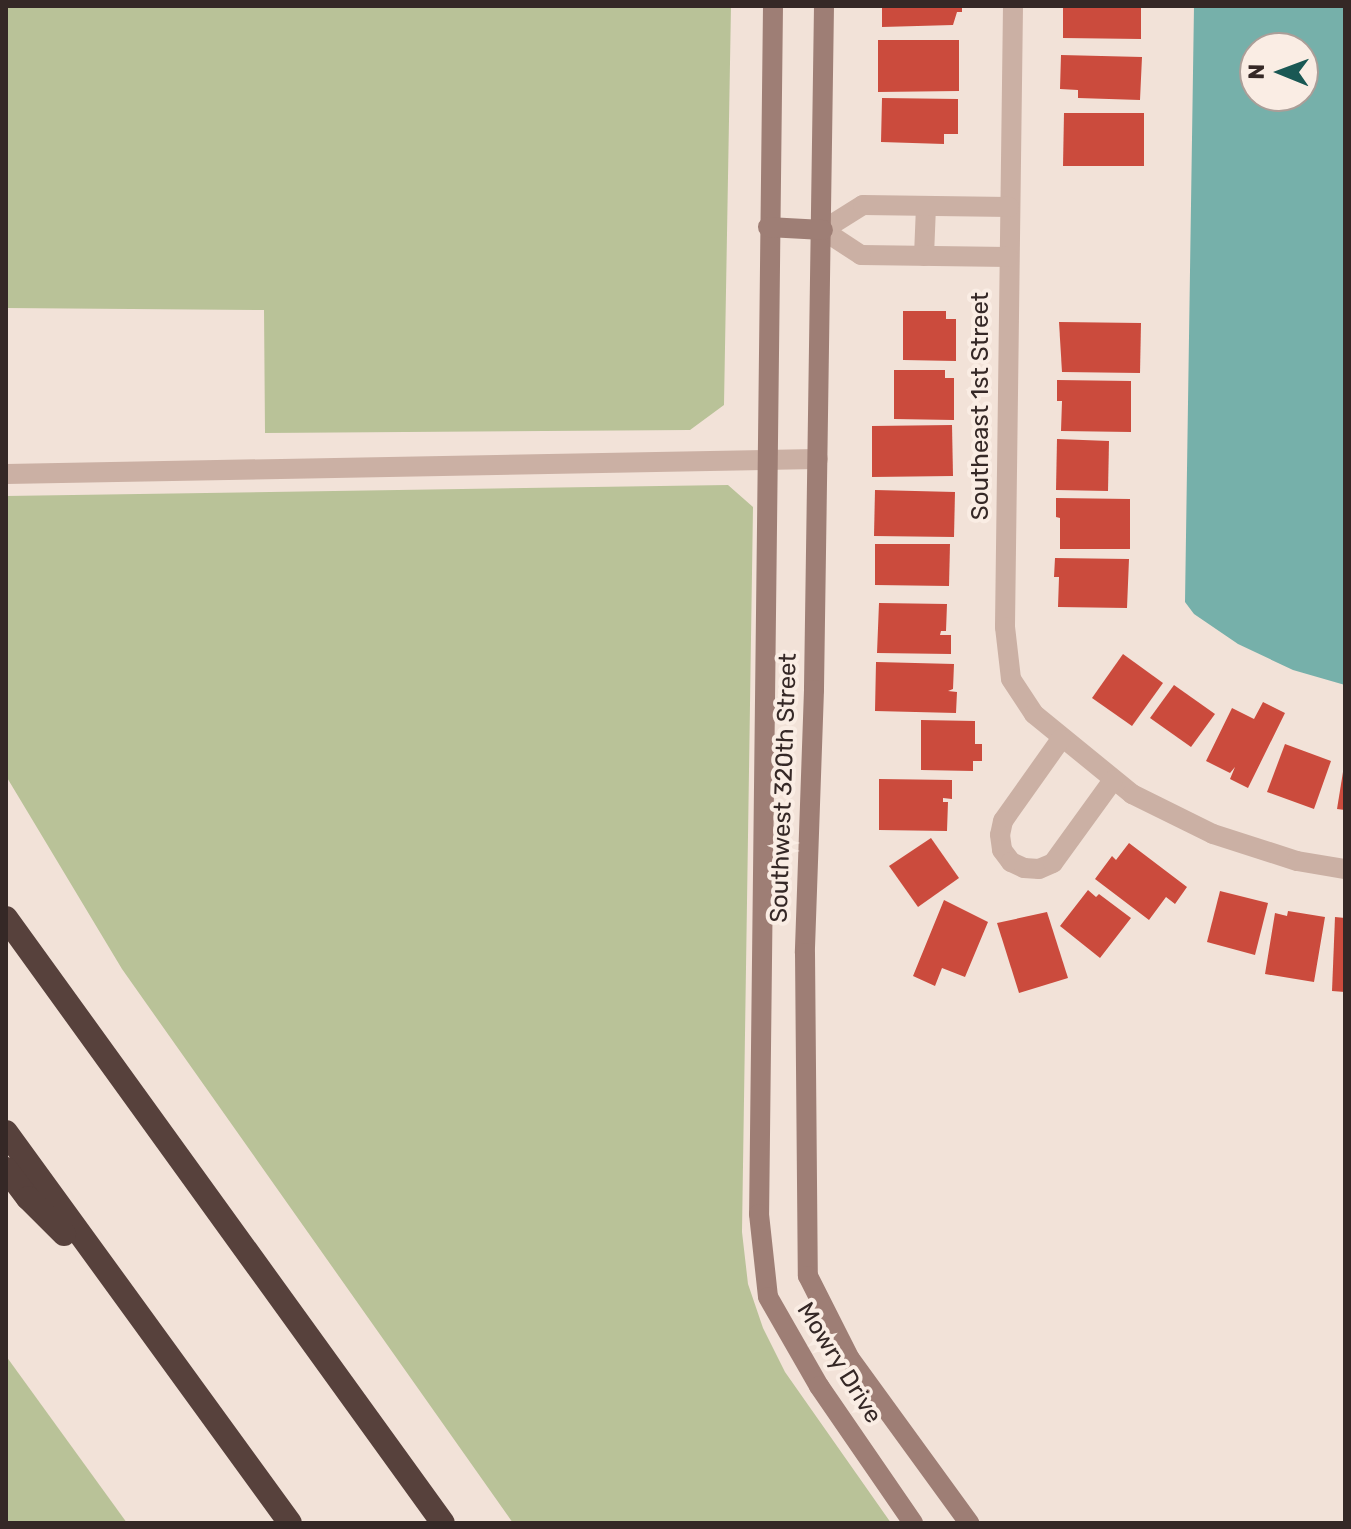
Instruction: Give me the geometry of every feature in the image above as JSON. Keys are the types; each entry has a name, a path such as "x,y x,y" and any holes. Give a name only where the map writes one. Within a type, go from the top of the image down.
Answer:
{"highway":[{"path":"6,918 443,1523"},
{"path":"6,1132 111,1281 290,1523"},
{"path":"6,1169 28,1198 111,1281"}],"street":[{"name":"Southwest 320th Street","path":"759,1214 769,458 768,227 773,6"},
{"name":"Southwest 320th Street","path":"824,6 823,230 805,953 808,1276 850,1359 969,1523"},
{"name":"Southeast 1st Street","path":"1013,6 1008,257 1007,658 1020,695 1061,739 1106,774 1170,815 1213,834 1297,861 1345,869"},
{"path":"823,230 863,205 1009,207"},
{"path":"924,256 926,206"},
{"path":"768,227 823,230 861,255 1008,257"},
{"path":"6,474 818,459"},
{"path":"1061,739 1003,821 1000,835 1002,850 1011,862 1024,868 1039,869 1053,863 1106,774"},
{"name":"Mowry Drive","path":"759,1214 768,1297 819,1386 913,1523"}],"green space":[{"path":"6,6 731,6 724,405 690,430 265,433 264,310 6,308"},
{"path":"728,485 753,507 742,1232 748,1284 763,1328 785,1372 891,1523 513,1523 122,969 6,776 6,496"},
{"path":"6,1356 127,1523 6,1523"}],"water":[{"path":"1194,6 1345,6 1345,685 1293,670 1238,644 1194,614 1185,602"}],"building":[{"path":"882,6 962,6 962,12 957,12 953,25 882,27"},
{"path":"1063,6 1141,6 1141,39 1063,38"},
{"path":"878,40 959,40 959,91 878,92"},
{"path":"1061,55 1142,57 1140,100 1078,98 1078,90 1060,89"},
{"path":"882,98 958,99 958,134 944,134 944,144 881,142"},
{"path":"1064,113 1144,113 1144,166 1063,166"},
{"path":"903,311 946,311 946,319 956,319 956,361 903,360"},
{"path":"1059,322 1141,323 1140,373 1062,372"},
{"path":"894,370 945,370 945,378 954,378 954,420 894,419"},
{"path":"1057,380 1131,381 1131,432 1061,431 1062,401 1057,401"},
{"path":"952,425 953,476 872,477 872,426"},
{"path":"1057,439 1109,441 1108,491 1056,490"},
{"path":"875,490 955,492 954,537 874,536"},
{"path":"1056,498 1130,499 1130,549 1060,549 1060,518 1056,517"},
{"path":"875,544 950,544 949,586 875,585"},
{"path":"1055,558 1129,559 1127,608 1058,607 1059,577 1054,577"},
{"path":"879,603 947,604 946,631 941,631 940,635 951,635 951,654 877,653"},
{"path":"1123,654 1163,683 1132,726 1092,698"},
{"path":"876,662 954,664 953,689 948,691 957,692 956,713 875,711"},
{"path":"1174,685 1215,714 1191,747 1150,718"},
{"path":"1263,702 1285,713 1248,788 1230,779 1235,767 1230,773 1206,761 1232,708 1254,719"},
{"path":"921,720 975,721 975,744 982,744 982,761 973,761 973,771 921,770"},
{"path":"1285,744 1331,761 1314,809 1267,792"},
{"path":"1345,773 1345,810 1337,809"},
{"path":"879,779 952,780 952,799 943,798 943,802 948,802 947,831 879,830"},
{"path":"931,838 959,878 918,907 889,866"},
{"path":"1129,843 1187,887 1175,904 1166,897 1149,920 1095,879 1112,856 1116,860"},
{"path":"1088,890 1096,897 1099,894 1131,918 1100,958 1060,926"},
{"path":"1220,891 1268,903 1255,955 1207,942"},
{"path":"944,900 988,922 965,977 942,968 935,986 913,976"},
{"path":"1288,911 1325,917 1314,982 1265,974 1275,913 1287,916"},
{"path":"1047,912 1068,978 1019,993 997,923"},
{"path":"1335,917 1345,918 1345,992 1332,991"}]}
